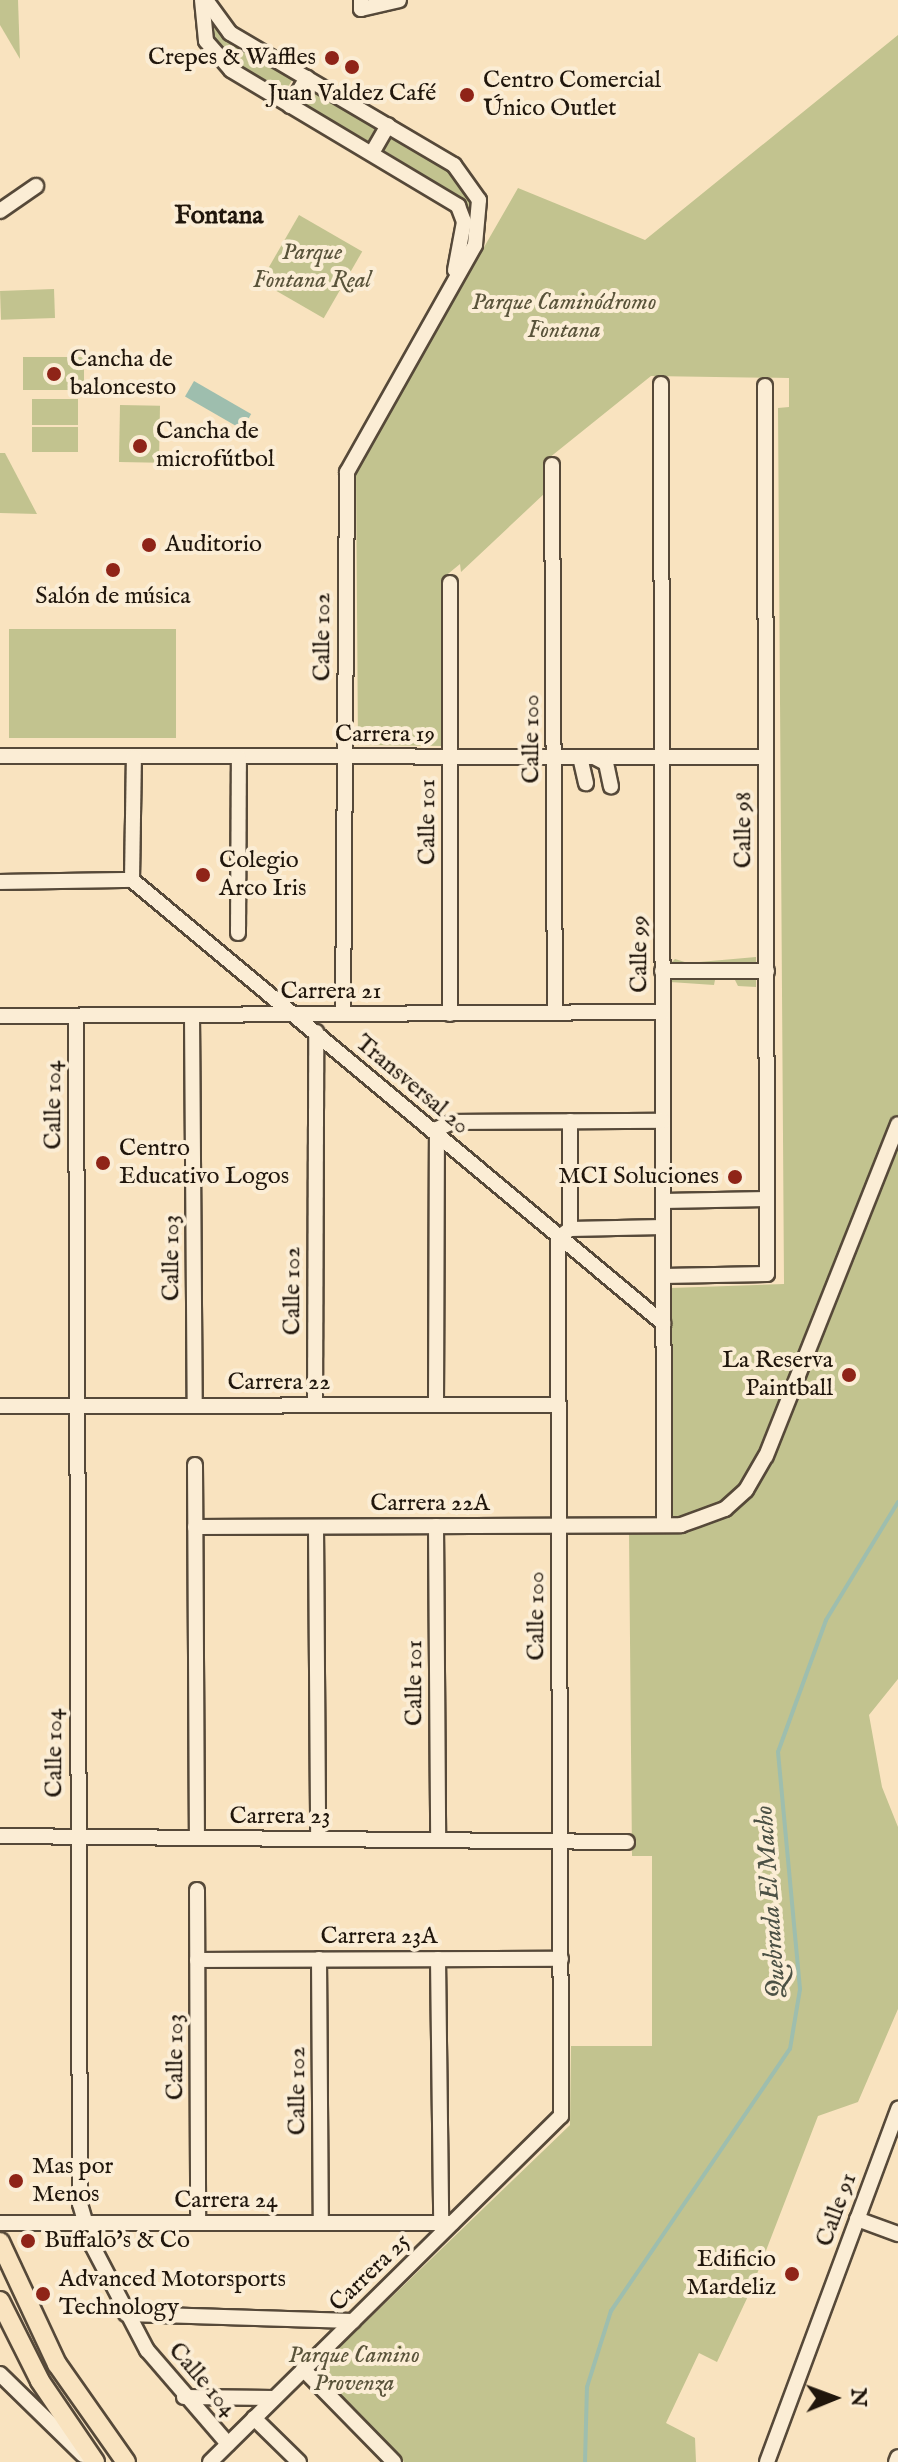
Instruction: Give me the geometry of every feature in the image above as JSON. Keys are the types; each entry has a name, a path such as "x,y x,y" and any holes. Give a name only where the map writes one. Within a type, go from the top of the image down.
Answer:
{"main road":[{"path":"0,2242 57,2364 126,2462"},
{"path":"0,2301 40,2381 93,2462"}],"street":[{"path":"204,0 230,33 454,165 479,200 475,245 450,287"},
{"path":"204,0 204,35 213,53 290,106 458,206 463,232 450,287"},
{"path":"361,4 399,0"},
{"path":"290,106 307,78"},
{"path":"372,153 388,125"},
{"path":"0,211 36,186"},
{"name":"Calle 102","path":"343,1014 347,472 450,287"},
{"name":"Calle 99","path":"661,384 664,1525"},
{"name":"Calle 98","path":"663,1276 767,1274 765,386"},
{"name":"Calle 100","path":"552,465 555,1013"},
{"name":"Calle 101","path":"450,583 450,1014"},
{"name":"Carrera 19","path":"2,757 766,757"},
{"path":"0,882 132,880 134,757"},
{"path":"238,933 239,757"},
{"path":"586,783 587,757 606,763 611,786"},
{"name":"Transversal 20","path":"132,880 435,1134 564,1234 663,1323"},
{"path":"662,971 767,971"},
{"name":"Carrera 21","path":"0,1016 663,1012"},
{"name":"Calle 103","path":"192,1015 195,1406"},
{"name":"Calle 104","path":"76,1016 77,2169 83,2223 126,2314 184,2397 228,2444"},
{"name":"Calle 102","path":"315,1405 316,1032"},
{"name":"Calle 100","path":"561,2116 559,1405 570,1121"},
{"path":"436,1405 435,1134 453,1122 663,1121"},
{"name":"Carrera 22A","path":"195,1527 664,1525 696,1522 725,1509 758,1471 825,1317 898,1124"},
{"path":"663,1201 767,1199"},
{"path":"564,1234 663,1227"},
{"name":"Carrera 22","path":"0,1406 559,1405"},
{"path":"195,1465 197,1838"},
{"name":"Calle 101","path":"436,1526 438,1840"},
{"path":"316,1527 318,1839"},
{"name":"Carrera 23","path":"0,1836 627,1842"},
{"name":"Calle 103","path":"197,1890 198,2223"},
{"name":"Calle 102","path":"319,1959 321,2223"},
{"path":"438,1959 446,2223"},
{"name":"Carrera 23A","path":"197,1960 561,1959"},
{"name":"Calle 91","path":"767,2462 898,2109"},
{"name":"Carrera 25","path":"210,2462 353,2321 446,2223 561,2116"},
{"path":"857,2219 898,2234"},
{"name":"Carrera 24","path":"0,2223 446,2223"},
{"path":"126,2314 353,2321"},
{"path":"303,2369 394,2462"},
{"path":"0,2374 93,2462"},
{"path":"184,2397 274,2398"},
{"name":"Calle 104","path":"254,2418 299,2462"}],"green space":[{"path":"0,0 18,0 20,59 0,25"},
{"path":"206,15 225,35 294,77 285,92 222,54"},
{"path":"898,35 898,1679 869,1715 882,1787 898,1827 898,2009 858,2102 818,2116 750,2292 717,2362 699,2353 666,2423 695,2438 696,2462 404,2462 316,2370 570,2125 571,2046 652,2046 652,1856 632,1856 629,1532 671,1532 670,1288 784,1284 778,408 789,407 789,378 651,376 544,462 545,493 461,572 460,564 443,578 443,746 358,745 356,470 518,188 645,240"},
{"path":"312,88 377,126 368,141 303,104"},
{"path":"390,135 453,171 473,203 469,235 468,208 460,198 382,149"},
{"name":"Parque Fontana Real","path":"299,215 362,252 324,318 260,282"},
{"name":"Cancha de baloncesto","path":"54,289 55,318 1,320 0,291"},
{"name":"Cancha de baloncesto","path":"23,357 84,357 84,390 23,390"},
{"path":"32,399 78,399 78,425 32,425"},
{"name":"Cancha de microfútbol","path":"120,405 160,406 159,463 119,462"},
{"path":"32,427 78,427 78,452 32,452"},
{"path":"0,453 5,453 37,514 0,513"},
{"path":"9,629 176,629 176,738 9,738"},
{"path":"756,957 756,987 738,986 735,980 715,980 714,985 670,982 670,964 675,959 688,963"}],"shaded area":[{"path":"194,381 251,414 242,430 185,397"}],"waterway":[{"name":"Quebrada El Macho","path":"585,2462 587,2387 611,2311 790,2049 800,1989 778,1752 826,1620 898,1502"}],"place":[{"name":"Crepes & Waffles","path":"332,58"},
{"name":"Juan Valdez Café","path":"352,67"},
{"name":"Centro Comercial Único Outlet","path":"467,95"},
{"name":"Cancha de baloncesto","path":"54,374"},
{"name":"Cancha de microfútbol","path":"140,446"},
{"name":"Auditorio","path":"149,545"},
{"name":"Salón de música","path":"113,570"},
{"name":"Colegio Arco Iris","path":"203,875"},
{"name":"Centro Educativo Logos","path":"103,1163"},
{"name":"MCI Soluciones","path":"735,1177"},
{"name":"La Reserva Paintball","path":"849,1375"},
{"name":"Mas por Menos","path":"16,2181"},
{"name":"Buffalo's & Co","path":"28,2241"},
{"name":"Edificio Mardeliz","path":"792,2274"},
{"name":"Advanced Motorsports Technology","path":"43,2294"}],"district":[{"name":"Fontana","path":"219,216"}],"park label":[{"name":"Parque Caminódromo Fontana","path":"564,317"},
{"name":"Parque Camino Provenza","path":"354,2370"}]}
